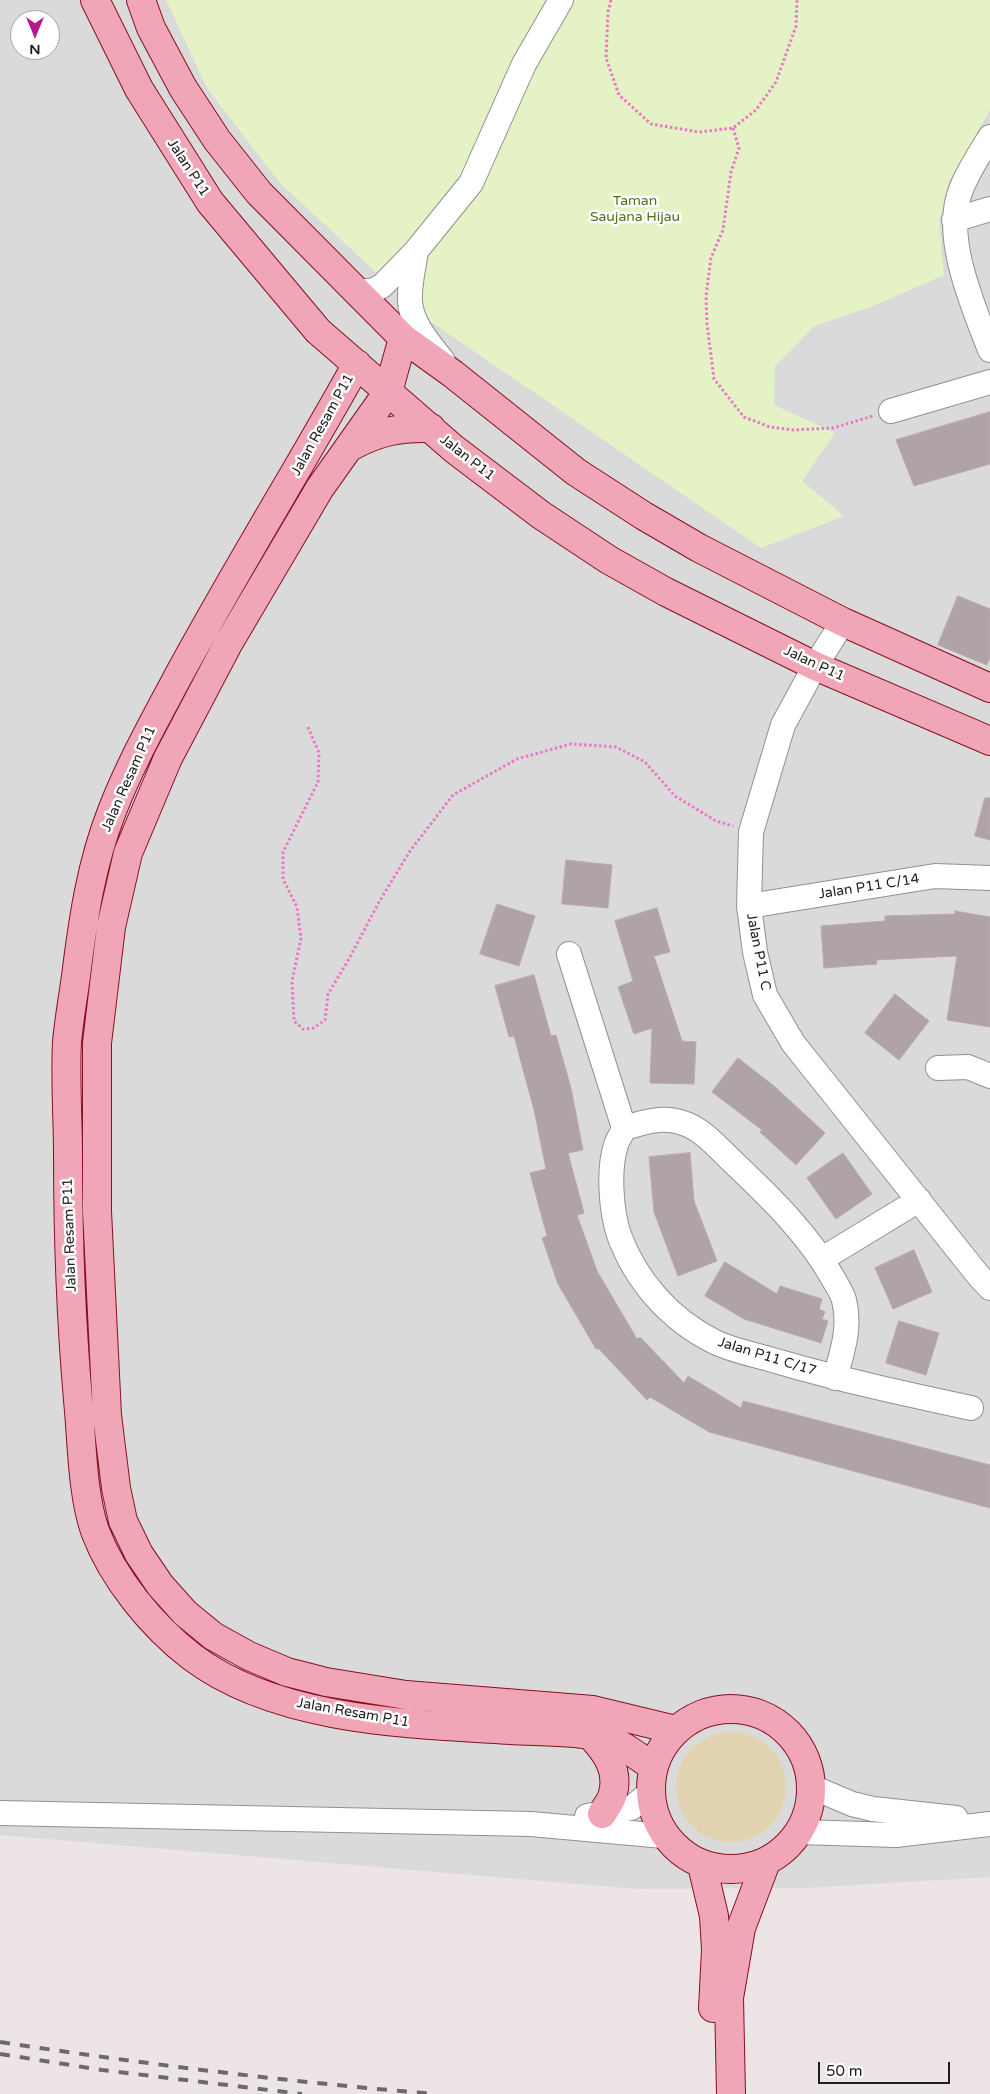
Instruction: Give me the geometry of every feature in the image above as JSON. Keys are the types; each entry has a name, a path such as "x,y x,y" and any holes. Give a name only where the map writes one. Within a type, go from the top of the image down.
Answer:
{"main road":[{"name":"Jalan P11","path":"95,0 139,89 210,202 318,330 454,449 541,515 609,560 666,592 815,666 990,741"},
{"path":"141,0 151,28 183,88 217,140 259,193 403,338 453,374 576,472 644,516 700,548 843,622 990,688"},
{"path":"318,330 330,364 332,394 328,415"},
{"path":"357,364 403,338"},
{"name":"Jalan Resam P11","path":"403,338 388,392 320,488 233,636 168,758 128,853 111,927 96,1043 97,1211 107,1415 116,1488 123,1521 139,1554 160,1584 186,1612 213,1636 250,1656 287,1672 326,1682 406,1696 593,1710 676,1730"},
{"name":"Jalan Resam P11","path":"357,364 203,630 142,745 113,808 100,845 82,922 68,1042 68,1212 73,1340 87,1494 95,1530 114,1568 137,1603 164,1632 195,1659 238,1683 277,1698 319,1710 402,1724 582,1734 613,1741 652,1766"},
{"path":"350,447 370,436 396,430 431,428"},
{"path":"740,1709 762,1715 782,1727 798,1744 808,1764 812,1787 809,1810 800,1832 785,1849 766,1862 734,1870 702,1865 681,1853 664,1836 649,1794 652,1766 662,1746 676,1730 695,1716 717,1710 740,1709"},
{"path":"592,1737 609,1756 613,1772 613,1793 602,1814"},
{"path":"714,2094 721,1997 741,1928 766,1862"},
{"path":"702,1865 714,1916 731,2094"}],"street":[{"path":"355,291 372,291 382,286 416,250 471,183 524,64 561,0"},
{"path":"990,137 961,188 954,220 964,283 990,350"},
{"path":"954,220 990,209"},
{"path":"416,250 410,301 414,316 422,333 453,374"},
{"path":"891,411 990,382"},
{"name":"Jalan P11 C","path":"843,622 815,666 782,725 750,832 749,906 755,952 765,995 793,1044 990,1288"},
{"name":"Jalan P11 C/14","path":"749,906 934,876 990,878"},
{"path":"569,954 624,1128"},
{"path":"938,1068 968,1067 990,1076"},
{"name":"Jalan P11 C/17","path":"835,1378 846,1336 848,1317 844,1298 822,1259 773,1200 705,1135 684,1123 662,1119 624,1128 616,1145 611,1192 614,1220 624,1250 640,1280 665,1307 691,1328 716,1343 835,1378 971,1408"},
{"path":"822,1259 919,1200"},
{"path":"812,1787 852,1804 873,1809 990,1823"},
{"path":"531,1824 631,1808 649,1794"},
{"path":"0,1813 531,1824 664,1836"},
{"path":"800,1832 896,1835 990,1823"}],"path":[{"path":"611,0 608,12 606,58 619,95 651,124 698,132 734,128 756,110 776,82 796,26 797,0"},
{"path":"734,128 739,148 731,172 723,230 712,258 706,296 707,324 714,379 744,417 770,427 794,430 833,428 891,411"},
{"path":"308,727 319,753 318,782 283,852 283,879 297,907 301,938 292,981 294,1021 303,1029 314,1028 325,1020 328,994 379,902 410,851 453,795 517,758 571,744 616,748 644,762 675,796 716,821 750,832"}],"shaded area":[{"path":"0,0 990,0 990,1877 805,1888 637,1889 0,1835"},
{"path":"731,1732 742,1733 752,1737 770,1748 781,1766 785,1776 785,1798 781,1808 770,1826 752,1837 742,1841 731,1842 720,1841 710,1837 692,1826 681,1808 677,1798 676,1787 677,1776 681,1766 692,1748 710,1737 720,1733"}],"green space":[{"name":"Taman Saujana Hijau","path":"166,0 990,0 990,110 949,182 939,221 944,275 873,306 814,326 775,366 774,405 835,433 802,481 844,516 761,548 424,317 279,182 207,88"}],"building":[{"path":"990,412 990,464 914,486 896,440"},
{"path":"958,596 990,609 990,657 987,665 938,645"},
{"path":"985,798 990,798 990,840 975,836"},
{"path":"566,860 612,865 608,908 562,904"},
{"path":"497,904 535,916 519,966 480,954"},
{"path":"657,908 670,952 654,956 682,1041 696,1042 694,1084 650,1083 652,1028 634,1034 618,987 633,981 615,921"},
{"path":"955,911 990,917 990,1027 947,1020 957,956 876,960 877,964 824,968 821,926 885,921 885,916 955,914"},
{"path":"534,975 551,1036 556,1035 571,1088 583,1150 568,1153 584,1213 577,1215 597,1271 637,1339 640,1337 684,1383 688,1376 741,1408 743,1401 990,1465 990,1508 709,1432 650,1397 647,1400 598,1348 596,1349 558,1284 542,1238 547,1236 530,1173 546,1169 534,1110 514,1036 509,1037 495,986"},
{"path":"895,994 929,1021 899,1060 865,1033"},
{"path":"738,1058 774,1086 825,1133 796,1165 760,1132 762,1130 712,1092"},
{"path":"690,1153 694,1201 717,1261 678,1276 654,1212 649,1157"},
{"path":"843,1153 872,1194 836,1219 807,1178"},
{"path":"914,1250 932,1292 893,1309 875,1268"},
{"path":"725,1262 777,1294 780,1286 822,1299 819,1309 825,1312 822,1319 828,1321 821,1343 744,1319 705,1296"},
{"path":"899,1321 939,1333 926,1375 886,1363"}],"railway":[{"path":"0,2042 217,2072 435,2094"},
{"path":"0,2054 102,2070 302,2094"}]}
